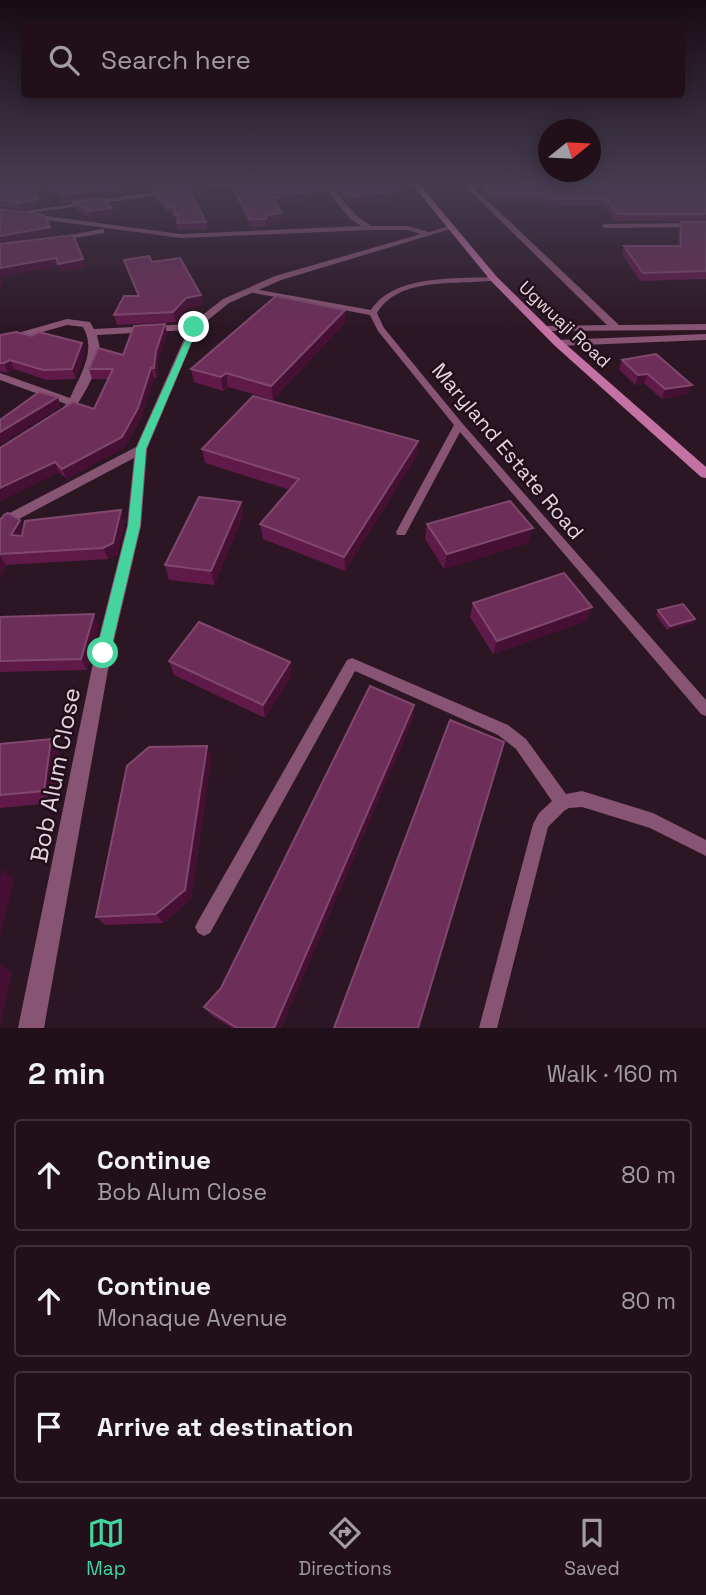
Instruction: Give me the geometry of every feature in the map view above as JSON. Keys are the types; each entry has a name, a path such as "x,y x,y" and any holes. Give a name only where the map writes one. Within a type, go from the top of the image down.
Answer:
{"main road":[{"name":"Ugwuaji Road","path":"453,232 494,279 558,343 706,474"}],"street":[{"path":"50,240 95,232"},
{"path":"141,232 181,236 289,232"},
{"path":"424,232 428,233"},
{"path":"91,332 194,327 210,312 249,290 278,278 433,232"},
{"path":"516,232 617,329"},
{"path":"0,341 66,321 86,324 91,332 95,353 74,403 55,422"},
{"name":"Bob Alum Close","path":"31,1028 103,653 134,526 141,449 194,327"},
{"path":"544,329 706,327"},
{"path":"558,343 706,337"},
{"path":"0,376 74,403"},
{"path":"0,524 141,449"}],"lane":[{"path":"249,290 373,313 384,297 407,287 494,279"},
{"name":"Maryland Estate Road","path":"373,313 382,329 459,425 706,710"},
{"path":"401,532 459,425"},
{"path":"204,927 352,664 503,730 520,744 563,803"},
{"path":"488,1028 541,824 551,809 582,799 653,821 704,843"}],"building":[{"path":"0,232 22,232 0,236"},
{"path":"681,232 706,232 706,271 643,273 624,246 681,246"},
{"path":"73,235 83,259 58,264 56,258 0,268 0,244"},
{"path":"149,256 152,262 180,258 201,295 186,298 173,312 114,315 124,296 139,296 124,260"},
{"path":"276,296 345,310 271,386 226,373 221,377 191,369"},
{"path":"165,324 156,351 154,368 151,368 138,408 122,437 62,469 55,462 0,488 0,448 73,402 94,409 113,369 89,369 98,348 123,355 134,326"},
{"path":"16,332 32,336 39,332 82,343 72,369 43,370 10,360 0,363 0,335"},
{"path":"656,354 692,385 665,389 648,374 638,375 622,360"},
{"path":"39,392 58,397 0,432 0,420"},
{"path":"253,396 418,441 344,557 260,524 299,479 202,449"},
{"path":"199,497 241,502 211,571 165,565"},
{"path":"510,501 533,528 447,554 427,524"},
{"path":"121,510 113,543 103,548 0,554 0,521 8,513 20,520 11,535 22,536 25,521"},
{"path":"564,573 592,607 497,641 473,603"},
{"path":"683,604 695,619 670,626 658,610"},
{"path":"94,614 81,659 0,661 0,617"},
{"path":"199,622 290,662 263,705 169,661"},
{"path":"370,686 414,705 274,1028 237,1028 204,1007 221,988"},
{"path":"450,720 504,742 418,1028 334,1028"},
{"path":"51,739 44,791 0,795 0,744"},
{"path":"207,746 185,890 156,914 96,917 127,766 149,747"}],"route":[{"path":"103,653 134,526 141,449 194,327"}]}
